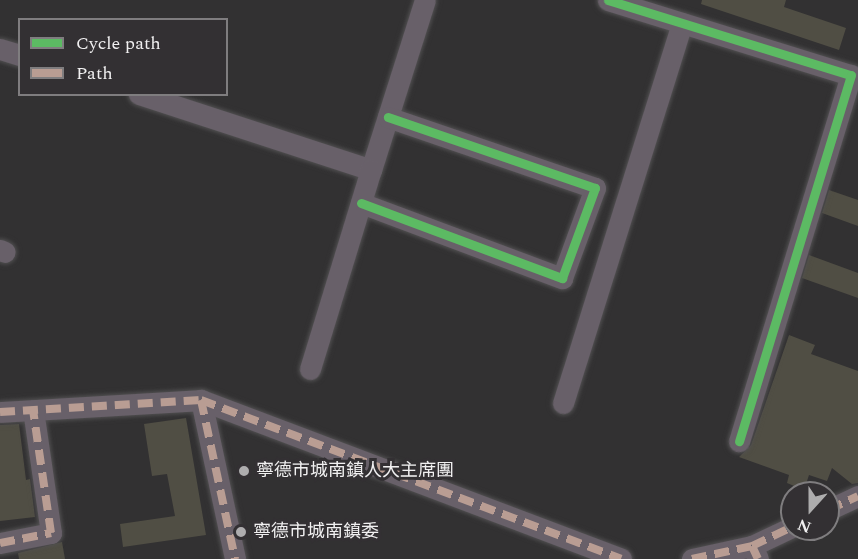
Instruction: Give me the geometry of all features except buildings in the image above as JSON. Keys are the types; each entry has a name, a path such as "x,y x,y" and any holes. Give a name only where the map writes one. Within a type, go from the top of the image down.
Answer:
{"street":[{"path":"310,369 425,0"},
{"path":"608,0 851,75 739,441"},
{"path":"563,403 682,23"},
{"path":"0,49 18,55"},
{"path":"145,96 371,170"},
{"path":"361,203 562,278 595,188 388,117"},
{"path":"201,400 235,559"},
{"path":"0,412 201,400 621,559"},
{"path":"0,543 51,533 33,410"},
{"path":"840,504 858,496"},
{"path":"693,559 755,552 780,535"}],"marked path":[{"path":"201,400 621,559"},
{"path":"0,412 201,400 235,559"},
{"path":"0,543 51,533 33,410"},
{"path":"840,504 858,496"},
{"path":"752,546 780,533"},
{"path":"692,559 752,546 758,559"}],"cycle path":[{"path":"608,0 851,75 739,441"},
{"path":"361,203 562,278 595,188 388,117"}],"place":[{"name":"寧德市城南鎮人大主席團","path":"244,471"},
{"name":"寧德市城南鎮委","path":"241,532"}]}
